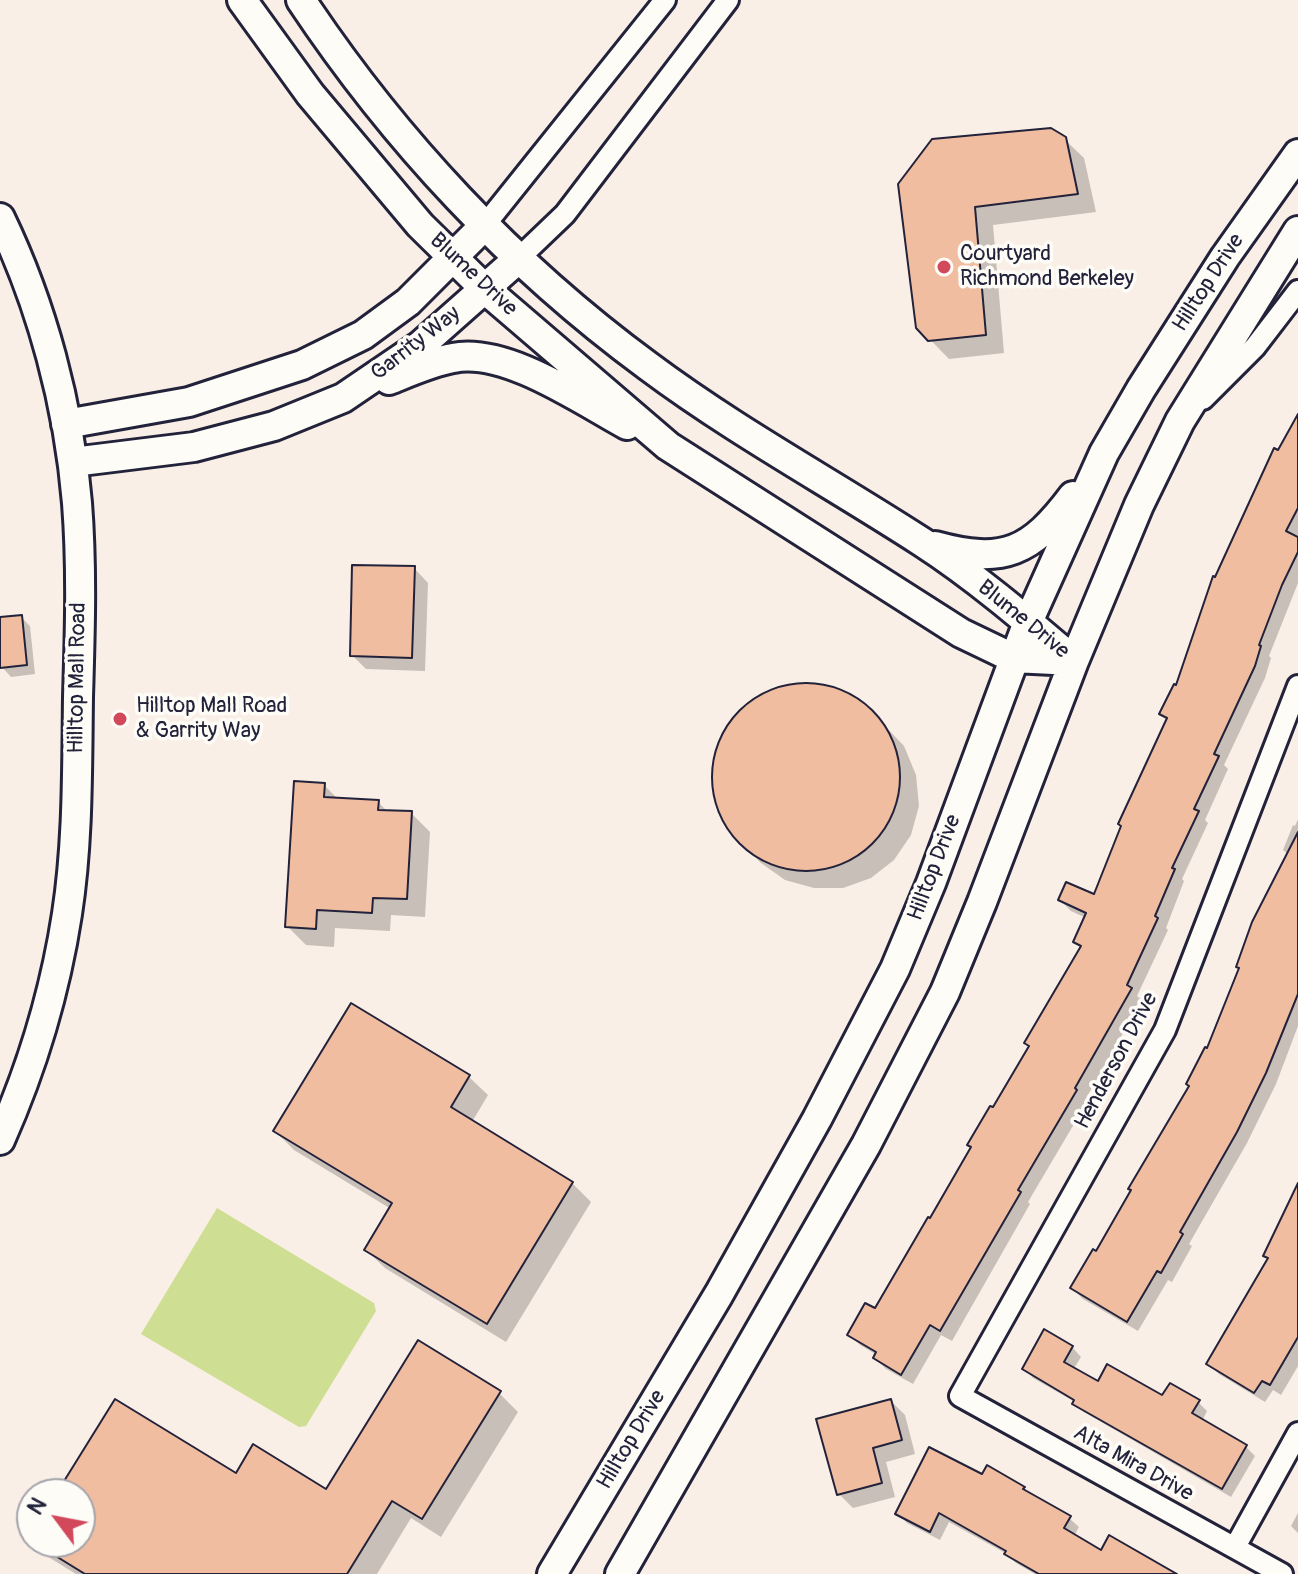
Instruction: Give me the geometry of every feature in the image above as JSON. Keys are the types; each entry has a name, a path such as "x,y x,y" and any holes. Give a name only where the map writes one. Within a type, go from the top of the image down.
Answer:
{"street":[{"name":"Blume Drive","path":"242,0 310,94 398,201 452,258 668,446 961,633 1013,658 1074,661"},
{"name":"Blume Drive","path":"301,0 382,110 484,226 518,259 648,367 760,442 924,543 1074,661"},
{"name":"Garrity Way","path":"66,424 189,402 302,365 363,335 408,302 484,226 665,0"},
{"name":"Garrity Way","path":"73,462 194,447 274,426 343,398 421,345 565,214 728,0"},
{"name":"Hilltop Drive","path":"552,1574 719,1294 817,1119 895,969 931,883 1013,658 1104,453 1225,257 1298,154"},
{"name":"Hilltop Mall Road","path":"0,218 36,308 66,424 73,462 80,547 73,867 60,955 44,1022 0,1140"},
{"path":"620,1574 858,1158 945,992 1074,661 1139,505 1180,421 1298,231"},
{"path":"1180,421 1255,347 1298,291"},
{"path":"343,398 453,357 482,356 515,365 668,446"},
{"path":"924,543 958,553 985,556 1006,553 1032,541 1056,519 1104,453"},
{"name":"Henderson Drive","path":"960,1396 1165,1030 1298,686"},
{"name":"Alta Mira Drive","path":"960,1396 1282,1574"},
{"path":"1235,1547 1298,1433"}],"green space":[{"path":"217,1208 374,1303 376,1311 306,1426 299,1427 141,1334"}],"building":[{"name":"Courtyard Richmond Berkeley","path":"1051,128 1066,137 1078,194 975,207 986,335 928,341 916,328 898,184 932,139"},
{"path":"1298,414 1298,508 1286,531 1298,537 1298,552 1259,645 1255,666 1214,754 1219,756 1194,809 1199,811 1172,868 1175,869 1155,916 1158,918 1127,985 1132,988 1018,1190 1021,1192 940,1331 930,1325 901,1375 873,1358 876,1352 847,1335 865,1303 875,1308 930,1218 971,1147 967,1145 1029,1046 1024,1043 1081,946 1073,942 1086,913 1058,900 1066,882 1094,894 1121,826 1118,824 1167,718 1159,714 1176,685 1213,576 1274,448 1278,450"},
{"path":"352,565 415,566 412,658 350,656"},
{"path":"22,615 27,665 0,668 0,617"},
{"path":"806,683 842,690 872,711 893,741 900,777 893,813 872,843 842,864 806,871 770,864 740,843 719,813 712,777 719,741 740,711 770,690"},
{"path":"294,781 325,783 324,797 379,800 378,810 412,811 407,899 373,898 372,913 317,910 316,929 285,927"},
{"path":"1298,832 1298,994 1266,1073 1237,1132 1180,1232 1183,1234 1161,1273 1157,1271 1127,1322 1070,1288 1093,1249 1096,1251 1131,1190 1128,1189 1189,1086 1186,1084 1207,1048 1239,968 1236,967 1252,922"},
{"path":"351,1003 470,1075 451,1107 573,1182 487,1324 364,1250 392,1203 273,1131"},
{"path":"1298,1183 1298,1337 1270,1385 1262,1381 1254,1393 1206,1364 1268,1258 1263,1256"},
{"path":"1044,1329 1073,1346 1064,1362 1098,1381 1107,1364 1162,1395 1170,1383 1200,1400 1192,1413 1247,1445 1222,1489 1072,1404 1074,1400 1022,1369"},
{"path":"418,1340 501,1391 422,1519 392,1501 347,1574 85,1574 59,1558 96,1558 96,1478 66,1478 115,1399 236,1473 253,1444 326,1489"},
{"path":"891,1399 902,1440 873,1448 882,1483 837,1495 816,1419"},
{"path":"929,1447 982,1474 987,1465 1025,1487 1023,1489 1071,1516 1064,1528 1101,1550 1109,1535 1177,1574 1039,1574 1004,1554 1006,1551 939,1513 930,1532 895,1514"}],"place":[{"name":"Courtyard Richmond Berkeley","path":"944,267"},
{"name":"Hilltop Mall Road & Garrity Way","path":"120,719"}]}
